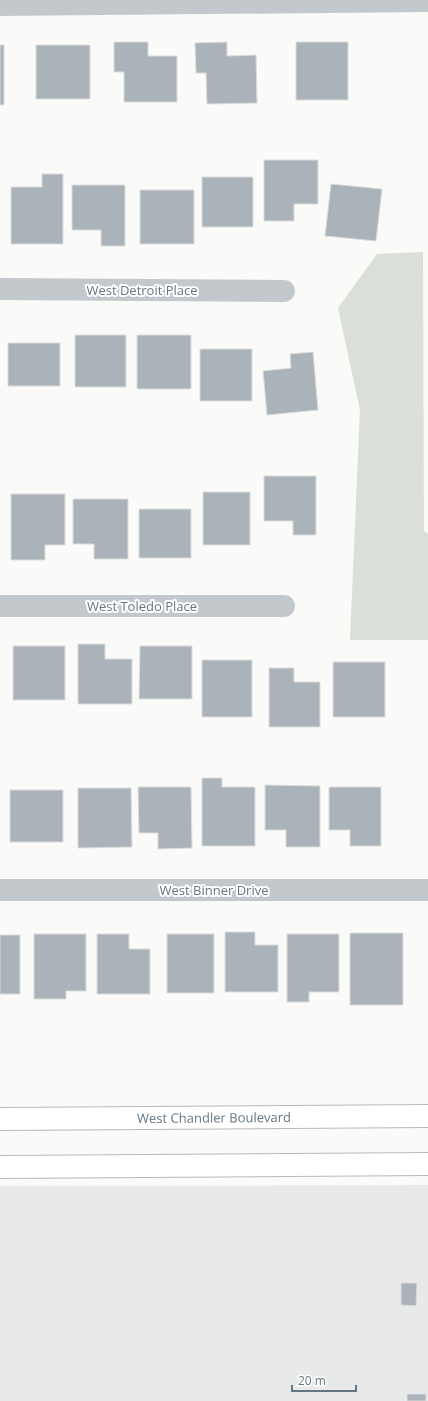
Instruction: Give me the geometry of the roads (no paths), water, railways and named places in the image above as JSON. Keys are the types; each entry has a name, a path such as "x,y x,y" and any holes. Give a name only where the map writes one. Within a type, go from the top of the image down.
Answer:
{"main road":[{"name":"West Chandler Boulevard","path":"0,1119 428,1116"},
{"path":"0,1167 428,1164"}],"street":[{"path":"0,4 428,1"},
{"name":"West Detroit Place","path":"0,290 284,291"},
{"name":"West Toledo Place","path":"0,606 284,606"},
{"name":"West Binner Drive","path":"0,890 428,890"}]}
